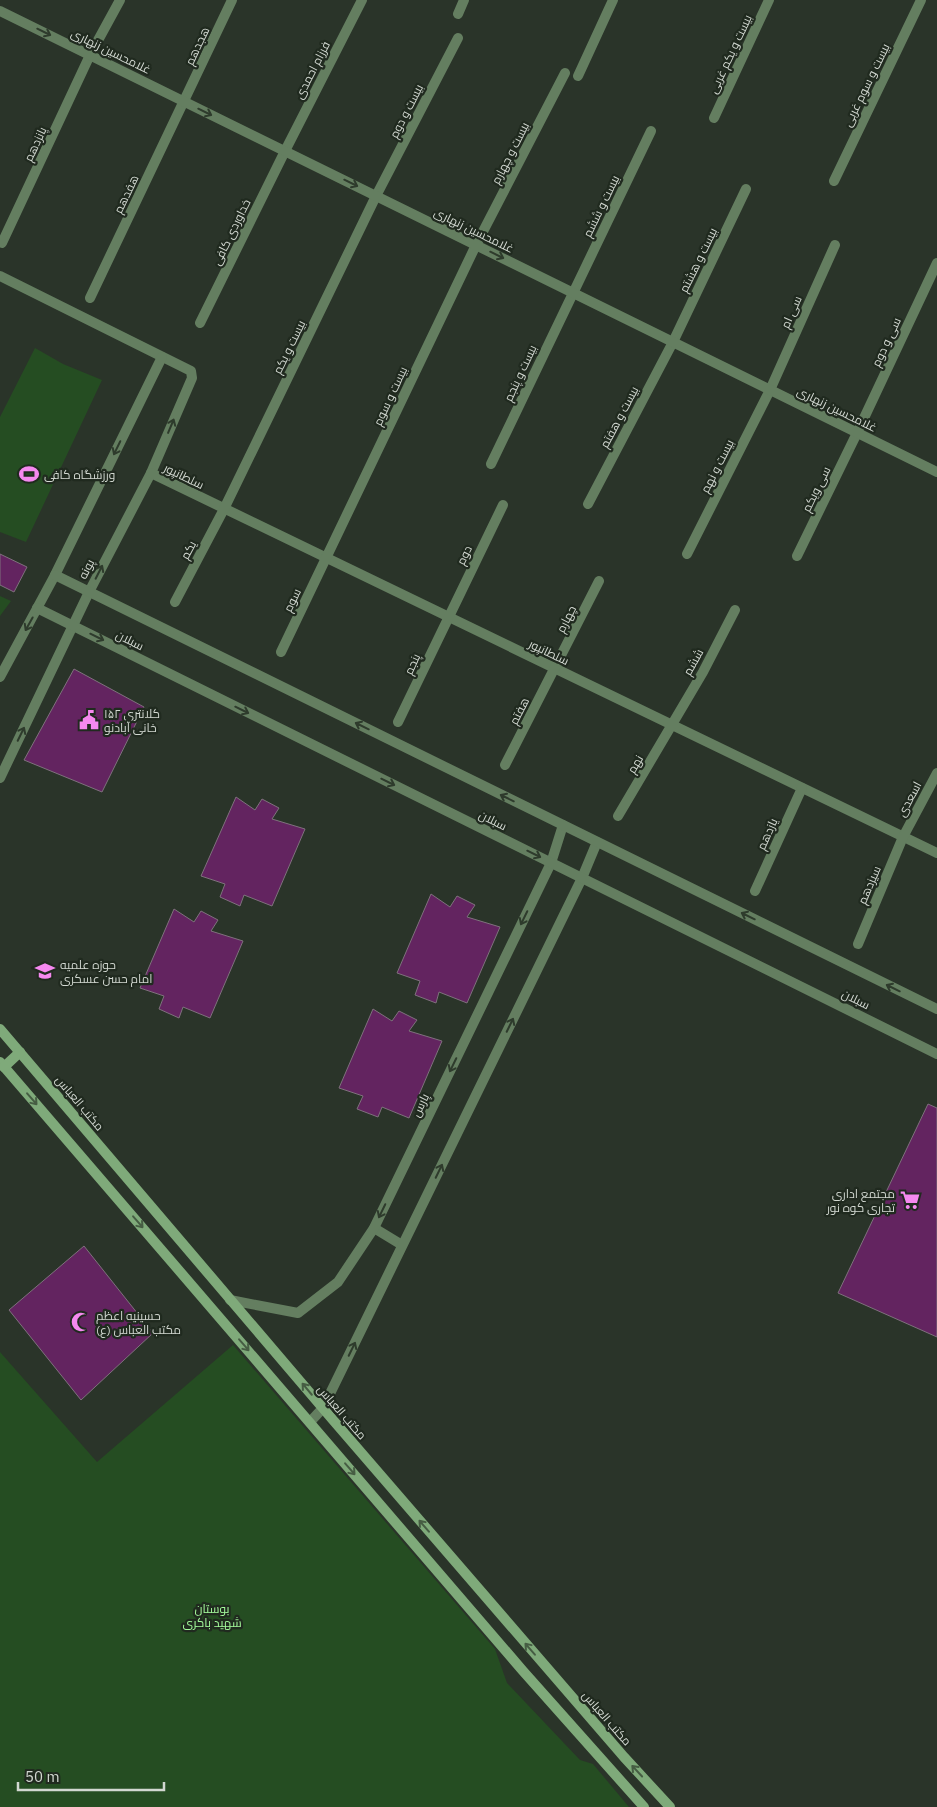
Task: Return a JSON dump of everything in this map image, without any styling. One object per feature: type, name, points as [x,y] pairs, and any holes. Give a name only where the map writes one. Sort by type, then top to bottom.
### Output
[{"type":"main road","name":"مکتب العباس","points":[[0,1029],[323,1408],[624,1757],[670,1807]]},
{"type":"main road","points":[[20,1052],[2,1064],[523,1671],[644,1807]]},
{"type":"street","name":"پانزدهم","points":[[2,243],[90,55],[120,0]]},
{"type":"street","name":"هجدهم","points":[[185,102],[232,0]]},
{"type":"street","name":"فرزام احمدی","points":[[285,151],[362,0]]},
{"type":"street","points":[[458,14],[464,0]]},
{"type":"street","points":[[578,76],[613,0]]},
{"type":"street","name":"بیست و یکم غربی","points":[[714,118],[769,0]]},
{"type":"street","name":"بیست و سوم غربی","points":[[834,181],[921,0]]},
{"type":"street","name":"غلامحسین زنهاری","points":[[0,11],[937,472]]},
{"type":"street","name":"بیست و دوم","points":[[376,196],[458,38]]},
{"type":"street","name":"بیست و چهارم","points":[[476,245],[566,73]]},
{"type":"street","name":"هفدهم","points":[[90,298],[185,102]]},
{"type":"street","name":"بیست و ششم","points":[[572,292],[651,131]]},
{"type":"street","name":"خداوردی کافی","points":[[200,323],[285,151]]},
{"type":"street","name":"بیست و هشتم","points":[[673,342],[746,189]]},
{"type":"street","name":"بیست و یکم","points":[[224,509],[376,196]]},
{"type":"street","name":"بیست و سوم","points":[[327,558],[476,245]]},
{"type":"street","name":"سی ام","points":[[770,390],[835,245]]},
{"type":"street","name":"سی و دوم","points":[[857,433],[937,263]]},
{"type":"street","points":[[0,276],[162,357]]},
{"type":"street","name":"بیست و پنجم","points":[[491,464],[572,292]]},
{"type":"street","name":"بیست و هفتم","points":[[588,504],[673,342]]},
{"type":"street","name":"پونه","points":[[0,677],[55,575],[162,357],[191,371],[192,378],[150,473],[89,592],[0,778]]},
{"type":"street","name":"بیست و نهم","points":[[688,554],[770,390]]},
{"type":"street","name":"سی ویکم","points":[[797,556],[857,433]]},
{"type":"street","name":"سلطانپور","points":[[150,473],[937,853]]},
{"type":"street","name":"دوم","points":[[448,617],[503,505]]},
{"type":"street","name":"یکم","points":[[175,602],[224,509]]},
{"type":"street","name":"سوم","points":[[280,652],[327,558]]},
{"type":"street","name":"سبلان","points":[[55,575],[937,1009]]},
{"type":"street","name":"چهارم","points":[[555,668],[599,581]]},
{"type":"street","name":"سبلان","points":[[38,608],[937,1054]]},
{"type":"street","name":"ششم","points":[[672,725],[735,610]]},
{"type":"street","name":"پنجم","points":[[398,722],[448,617]]},
{"type":"street","name":"هفتم","points":[[505,765],[555,668]]},
{"type":"street","name":"نهم","points":[[618,816],[672,725]]},
{"type":"street","name":"اسعدی","points":[[903,837],[937,773]]},
{"type":"street","name":"یازدهم","points":[[755,891],[802,788]]},
{"type":"street","name":"پارس","points":[[230,1300],[298,1313],[338,1282],[374,1228],[551,862],[563,825]]},
{"type":"street","name":"سیزدهم","points":[[858,944],[903,837]]},
{"type":"street","points":[[310,1422],[323,1408],[582,878],[597,842]]},
{"type":"street","points":[[374,1228],[402,1245]]},
{"type":"green space","name":"ورزشگاه کافی","points":[[35,348],[63,364],[102,380],[26,542],[0,532],[0,417]]},
{"type":"green space","points":[[0,596],[11,601],[0,616]]},
{"type":"green space","name":"بوستان شهید باکری","points":[[233,1345],[495,1649],[507,1683],[580,1760],[593,1764],[629,1807],[0,1807],[0,1352],[97,1462]]},
{"type":"building","points":[[0,554],[27,567],[14,592],[0,585]]},
{"type":"building","points":[[74,669],[144,707],[102,792],[24,760]]},
{"type":"building","points":[[236,797],[255,810],[262,799],[279,808],[272,819],[305,829],[272,906],[244,895],[240,906],[220,897],[225,884],[201,876]]},
{"type":"building","points":[[431,894],[450,907],[457,896],[475,905],[467,917],[500,927],[467,1003],[439,992],[436,1003],[415,995],[420,981],[397,973]]},
{"type":"building","points":[[174,909],[194,922],[201,911],[218,920],[211,931],[243,941],[210,1018],[183,1007],[179,1018],[159,1009],[164,996],[140,988]]},
{"type":"building","points":[[373,1009],[392,1021],[399,1011],[417,1020],[409,1031],[442,1041],[409,1118],[382,1107],[378,1117],[357,1109],[363,1096],[339,1088]]},
{"type":"building","name":"مجتمع اداری تجاری کوه نور","points":[[928,1104],[937,1108],[937,1337],[838,1293]]},
{"type":"building","name":"حسینیه اعظم مکتب العباس (ع)","points":[[84,1246],[153,1333],[81,1400],[9,1310]]},
{"type":"place","name":"ورزشگاه کافی","points":[[29,474]]},
{"type":"place","name":"کلانتری ۱۵۲ خانی آبادنو","points":[[89,720]]},
{"type":"place","name":"حوزه علمیه امام حسن عسکری","points":[[45,971]]},
{"type":"place","name":"مجتمع اداری تجاری کوه نور","points":[[910,1200]]},
{"type":"place","name":"حسینیه اعظم مکتب العباس (ع)","points":[[81,1322]]}]
